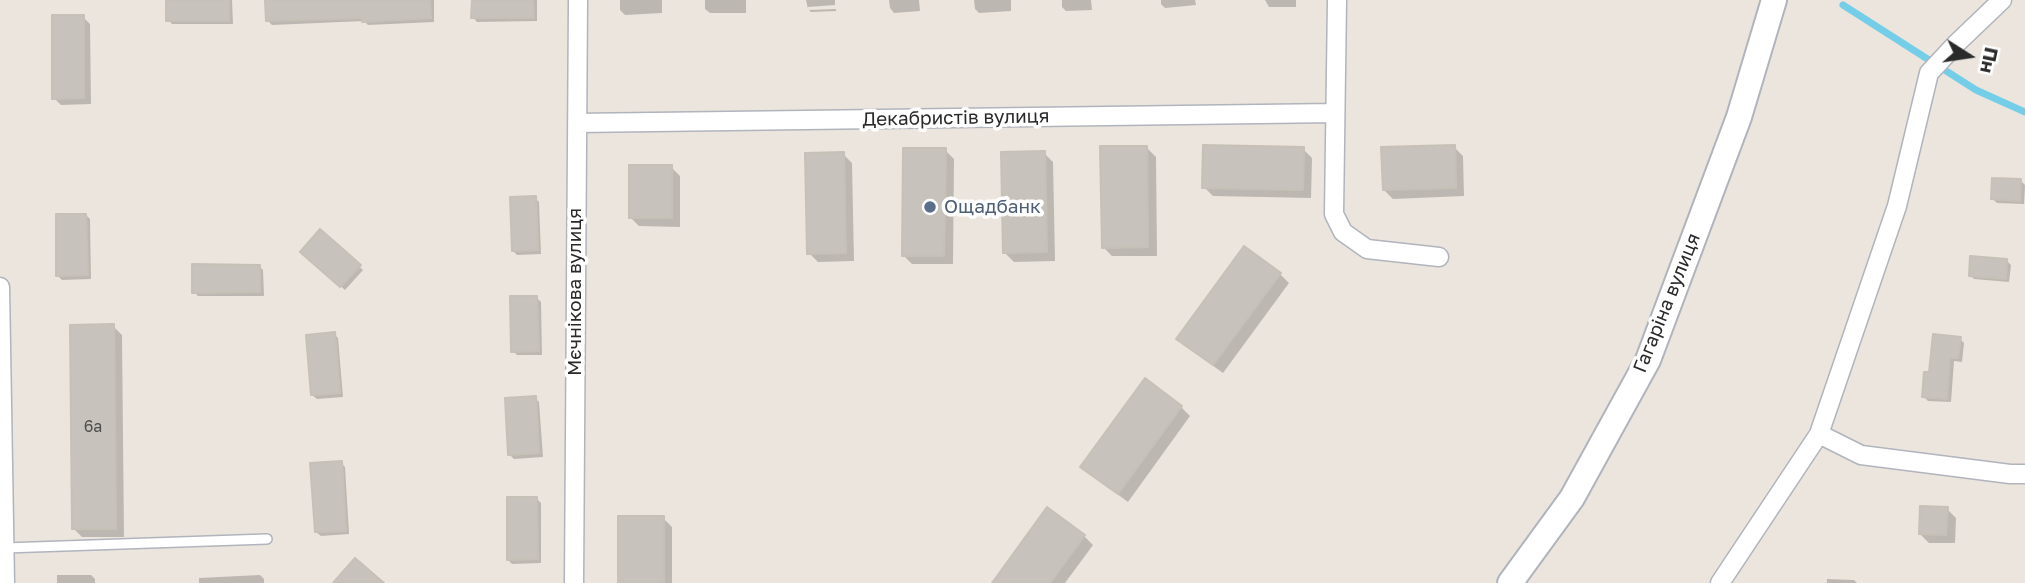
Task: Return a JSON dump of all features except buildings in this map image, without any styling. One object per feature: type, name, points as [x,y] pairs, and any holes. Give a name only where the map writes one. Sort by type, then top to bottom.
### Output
[{"type":"main road","name":"Гагаріна вулиця","points":[[1510,583],[1572,498],[1647,360],[1739,117],[1774,0]]},
{"type":"street","name":"Мєчнікова вулиця","points":[[574,583],[578,0]]},
{"type":"street","points":[[1337,0],[1334,214],[1343,232],[1367,249],[1439,257]]},
{"type":"street","points":[[1720,583],[1819,434],[1897,206],[1929,73],[2002,0]]},
{"type":"street","name":"Декабристів вулиця","points":[[577,123],[1335,113]]},
{"type":"street","points":[[0,287],[5,583]]},
{"type":"street","points":[[1819,434],[1861,455],[2025,474]]},
{"type":"lane","points":[[5,548],[267,539]]},
{"type":"waterway","points":[[1843,5],[1976,90],[2025,112]]},
{"type":"place","name":"Ощадбанк","points":[[930,207]]}]
